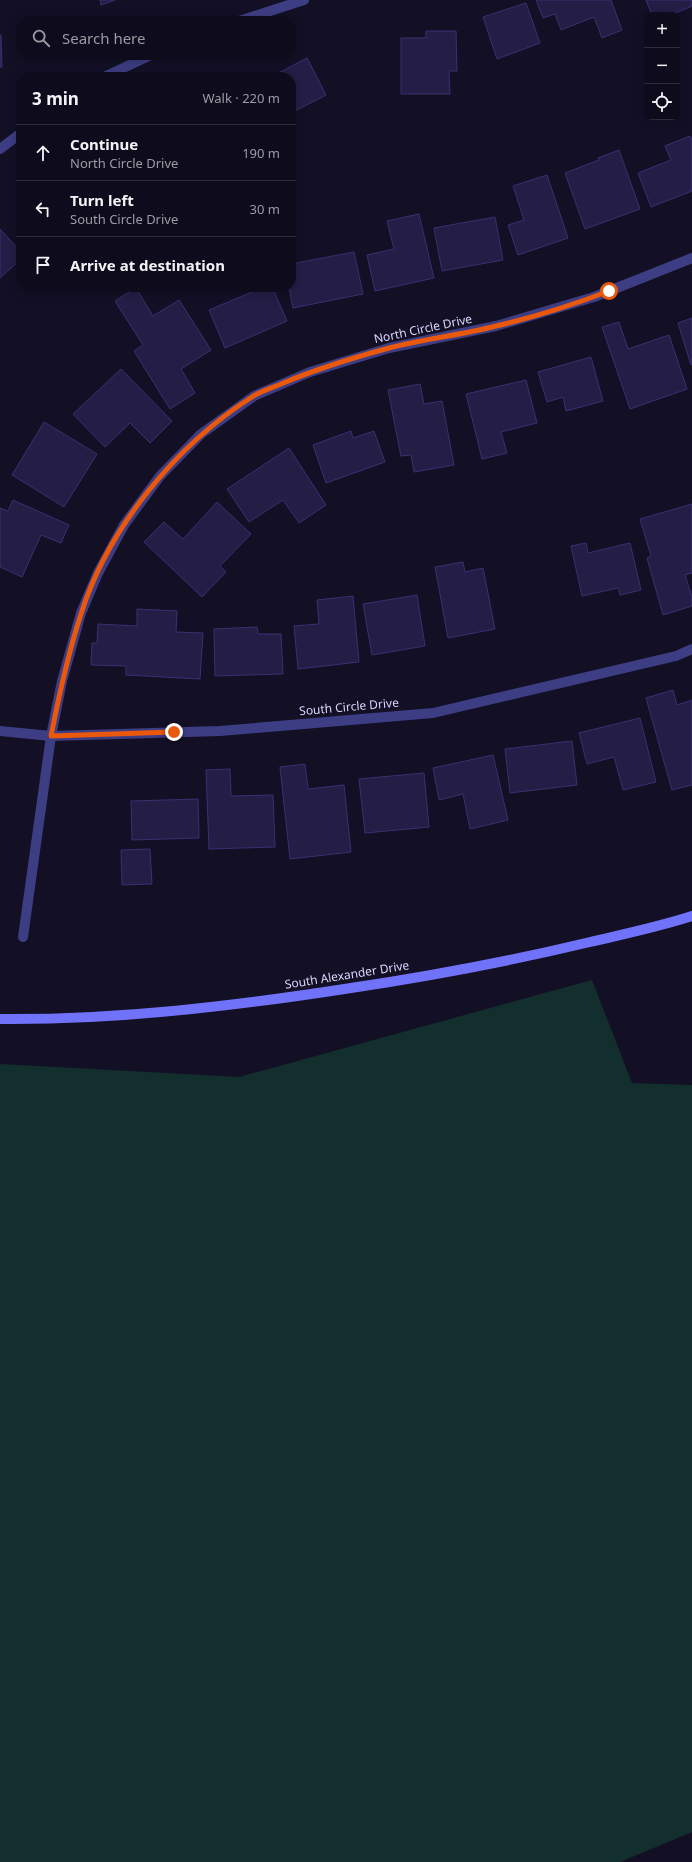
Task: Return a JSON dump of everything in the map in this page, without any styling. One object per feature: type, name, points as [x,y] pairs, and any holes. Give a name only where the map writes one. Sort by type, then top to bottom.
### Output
[{"type":"main road","name":"South Alexander Drive","points":[[0,1018],[135,1015],[262,1002],[406,980],[533,956],[665,925],[692,916]]},
{"type":"street","points":[[254,16],[304,0]]},
{"type":"street","points":[[115,72],[141,60]]},
{"type":"street","points":[[0,148],[16,137]]},
{"type":"street","name":"North Circle Drive","points":[[23,937],[51,736],[62,681],[79,620],[98,573],[124,525],[160,476],[201,434],[254,396],[310,372],[389,348],[511,322],[594,297],[692,258]]},
{"type":"street","name":"South Circle Drive","points":[[0,731],[51,736],[220,731],[433,713],[676,656],[692,650]]},
{"type":"green space","points":[[592,980],[632,1083],[692,1085],[692,1832],[620,1862],[0,1862],[0,1064],[239,1077]]},
{"type":"building","points":[[100,0],[115,0],[101,5]]},
{"type":"building","points":[[536,0],[611,0],[622,30],[602,38],[594,17],[561,30],[555,14],[543,18]]},
{"type":"building","points":[[646,0],[692,0],[692,6],[678,12],[651,12]]},
{"type":"building","points":[[526,3],[540,43],[497,59],[483,17]]},
{"type":"building","points":[[426,31],[456,31],[457,71],[449,71],[450,94],[401,94],[401,38],[426,38]]},
{"type":"building","points":[[1,35],[2,67],[0,67]]},
{"type":"building","points":[[307,58],[326,95],[296,110],[296,72],[280,72]]},
{"type":"building","points":[[690,136],[692,139],[692,191],[651,207],[638,173],[671,160],[665,146]]},
{"type":"building","points":[[619,150],[640,209],[585,229],[565,173],[599,160],[598,158]]},
{"type":"building","points":[[547,175],[568,238],[518,255],[508,225],[524,220],[513,186]]},
{"type":"building","points":[[419,214],[434,278],[375,291],[367,255],[394,249],[387,221]]},
{"type":"building","points":[[495,217],[503,260],[442,271],[434,228]]},
{"type":"building","points":[[0,229],[16,247],[16,264],[0,278]]},
{"type":"building","points":[[354,252],[363,294],[293,308],[290,292],[296,292],[296,263]]},
{"type":"building","points":[[130,292],[138,292],[153,316],[179,300],[211,350],[181,369],[195,393],[170,409],[134,351],[143,345],[115,301]]},
{"type":"building","points":[[252,292],[274,292],[287,321],[225,348],[209,310]]},
{"type":"building","points":[[692,318],[692,364],[691,365],[678,323]]},
{"type":"building","points":[[619,322],[628,349],[669,335],[687,389],[630,409],[602,327]]},
{"type":"building","points":[[591,357],[603,401],[566,411],[563,397],[547,402],[538,372]]},
{"type":"building","points":[[121,369],[172,421],[150,443],[130,423],[105,447],[73,414]]},
{"type":"building","points":[[526,380],[537,423],[501,432],[507,453],[482,459],[466,394]]},
{"type":"building","points":[[420,384],[424,404],[442,401],[454,465],[414,472],[411,455],[401,456],[388,390]]},
{"type":"building","points":[[44,422],[97,454],[64,507],[12,475]]},
{"type":"building","points":[[351,431],[353,438],[374,431],[385,462],[326,483],[313,445]]},
{"type":"building","points":[[289,448],[326,505],[299,523],[283,500],[249,522],[227,489]]},
{"type":"building","points":[[13,500],[69,525],[61,543],[41,535],[22,577],[0,567],[0,508],[8,511]]},
{"type":"building","points":[[217,502],[251,534],[220,566],[226,572],[202,597],[144,542],[164,522],[183,539]]},
{"type":"building","points":[[692,504],[692,573],[685,575],[692,597],[692,606],[663,615],[647,558],[651,556],[640,519]]},
{"type":"building","points":[[586,543],[588,553],[630,543],[641,590],[620,595],[618,588],[582,596],[571,546]]},
{"type":"building","points":[[463,562],[465,572],[483,568],[495,629],[448,638],[435,567]]},
{"type":"building","points":[[417,595],[425,646],[372,655],[363,604]]},
{"type":"building","points":[[353,596],[359,662],[298,669],[294,626],[319,624],[317,600]]},
{"type":"building","points":[[137,609],[177,611],[176,632],[203,633],[200,679],[126,675],[126,666],[91,665],[92,643],[97,643],[98,624],[137,626]]},
{"type":"building","points":[[257,627],[258,634],[281,634],[283,674],[215,676],[214,629]]},
{"type":"building","points":[[673,690],[677,705],[692,700],[692,785],[672,790],[646,698]]},
{"type":"building","points":[[640,718],[656,782],[623,790],[614,757],[587,764],[579,733]]},
{"type":"building","points":[[572,741],[577,785],[510,793],[505,749]]},
{"type":"building","points":[[493,755],[508,820],[470,829],[463,794],[439,800],[433,768]]},
{"type":"building","points":[[305,764],[308,789],[344,785],[351,852],[290,859],[280,767]]},
{"type":"building","points":[[230,769],[231,796],[273,795],[275,847],[209,849],[206,770]]},
{"type":"building","points":[[424,773],[429,827],[365,833],[359,779]]},
{"type":"building","points":[[198,799],[199,838],[132,840],[131,801]]},
{"type":"building","points":[[150,849],[152,884],[122,885],[121,850]]},
{"type":"route","points":[[174,732],[51,736],[62,681],[81,613],[98,573],[124,525],[133,512],[160,476],[201,434],[254,396],[310,372],[389,348],[496,326],[594,297],[609,291]]}]
